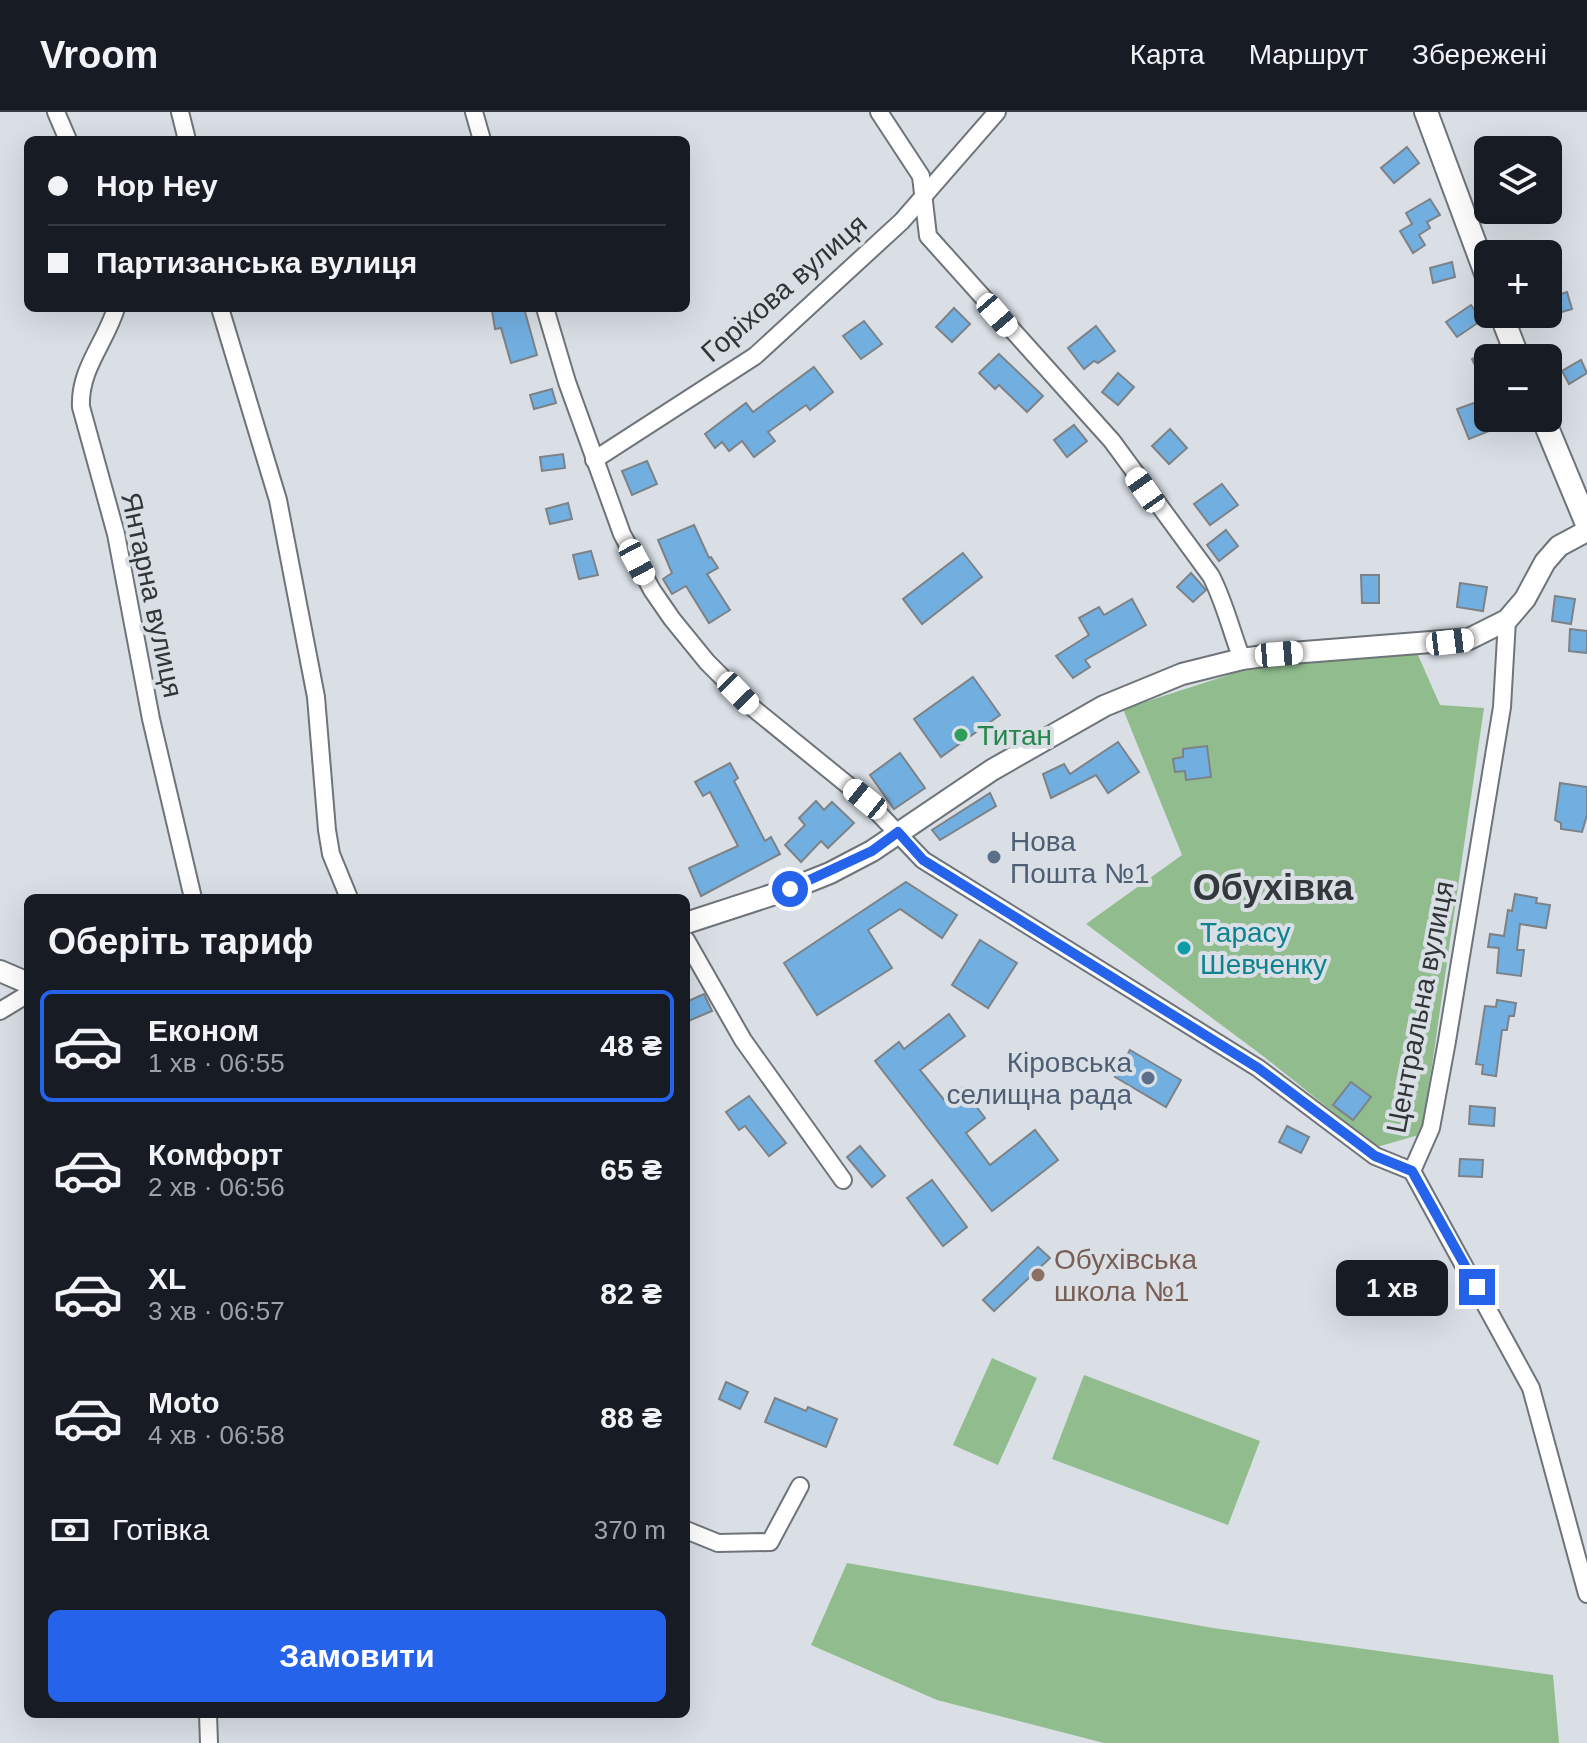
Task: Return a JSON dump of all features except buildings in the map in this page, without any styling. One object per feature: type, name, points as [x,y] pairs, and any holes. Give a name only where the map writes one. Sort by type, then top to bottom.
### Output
[{"type":"main road","points":[[1426,112],[1474,241]]},
{"type":"main road","points":[[1549,432],[1587,524]]},
{"type":"street","points":[[56,112],[66,136]]},
{"type":"street","points":[[180,112],[186,136]]},
{"type":"street","points":[[474,112],[481,136]]},
{"type":"street","points":[[879,112],[921,176],[928,236],[1112,441],[1211,576],[1222,598],[1227,623],[1242,659]]},
{"type":"street","name":"Горіхова вулиця","points":[[594,460],[755,356],[922,199],[997,112]]},
{"type":"street","name":"Янтарна вулиця","points":[[114,312],[85,374],[80,390],[81,407],[116,534],[151,719],[192,894]]},
{"type":"street","points":[[221,312],[278,500],[316,697],[331,854],[347,894]]},
{"type":"street","name":"Центральна вулиця","points":[[546,312],[594,460],[622,534],[652,590],[707,662],[753,708],[865,799],[923,860],[1258,1068],[1375,1156],[1412,1171],[1431,1128],[1447,1041],[1502,707],[1507,620]]},
{"type":"street","points":[[690,922],[830,873],[872,851],[992,770],[1104,706],[1182,674],[1242,659],[1469,639],[1507,620],[1525,599],[1545,562],[1559,546],[1587,531]]},
{"type":"street","points":[[690,947],[743,1040],[843,1180]]},
{"type":"street","points":[[0,971],[24,981]]},
{"type":"street","points":[[0,1011],[24,996]]},
{"type":"street","points":[[1412,1171],[1531,1388],[1581,1556],[1587,1594]]},
{"type":"street","points":[[690,1532],[718,1543],[770,1542],[800,1486]]},
{"type":"street","points":[[208,1718],[209,1743]]},
{"type":"green space","points":[[1353,655],[1418,655],[1440,705],[1484,708],[1422,1134],[1377,1147],[1263,1056],[1086,924],[1182,855],[1123,709],[1241,671]]},
{"type":"green space","points":[[992,1358],[1037,1378],[998,1465],[953,1445]]},
{"type":"green space","points":[[1084,1375],[1260,1441],[1228,1525],[1052,1459]]},
{"type":"green space","points":[[847,1563],[1213,1628],[1553,1675],[1559,1743],[1104,1743],[937,1700],[811,1645]]},
{"type":"place","name":"Титан","points":[[961,735]]},
{"type":"place","name":"Нова Пошта №1","points":[[994,857]]},
{"type":"place","name":"Тарасу Шевченку","points":[[1184,948]]},
{"type":"place","name":"Кіровська селищна рада","points":[[1148,1078]]},
{"type":"place","name":"Обухівська школа №1","points":[[1038,1275]]},
{"type":"district","name":"Обухівка","points":[[1273,887]]},
{"type":"route","points":[[790,889],[872,851],[898,832],[923,860],[1258,1068],[1375,1156],[1412,1171],[1477,1287]]}]
